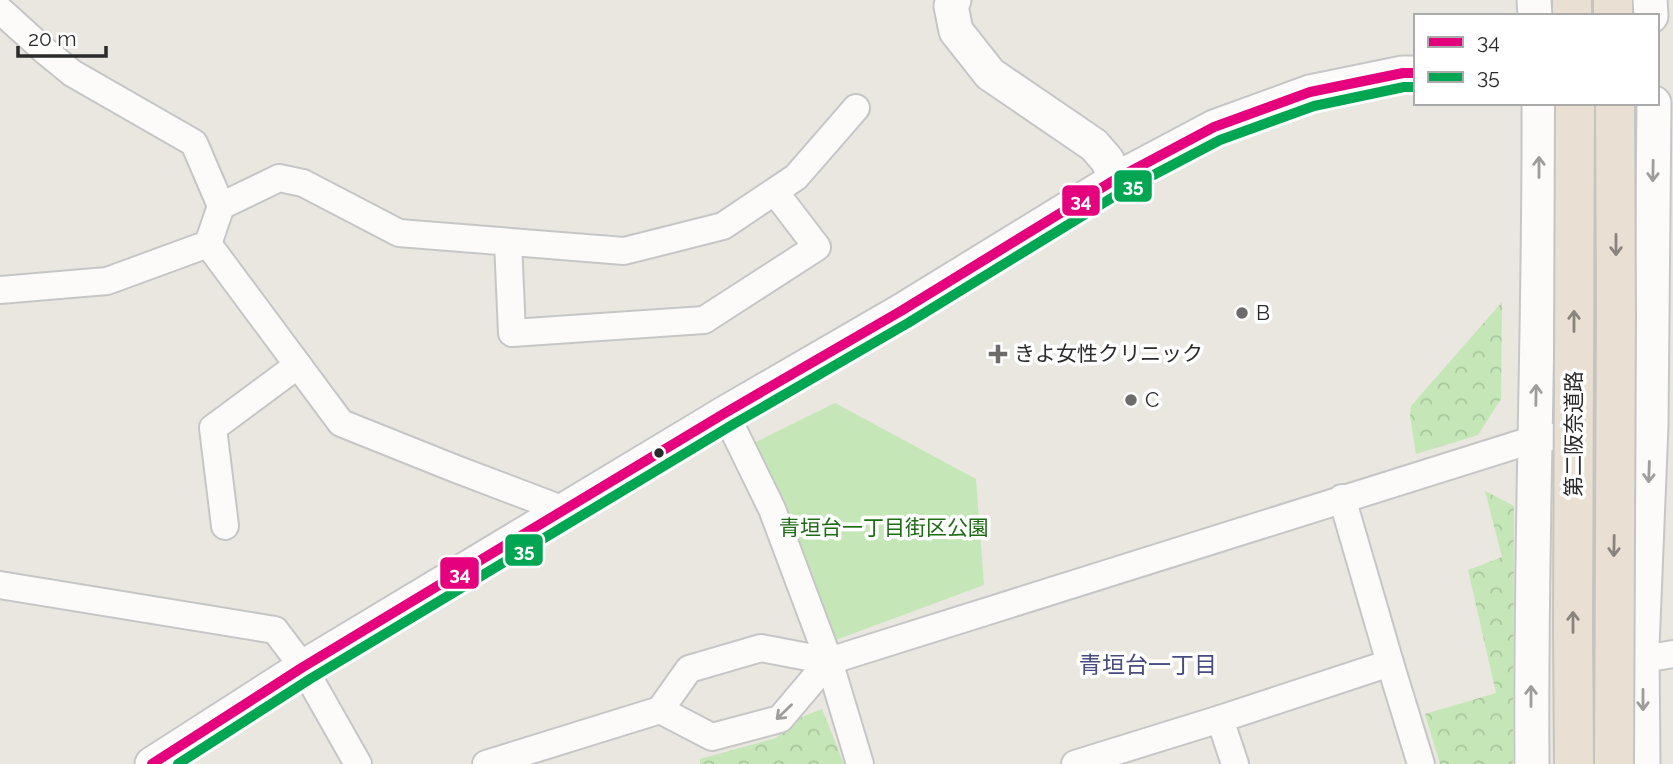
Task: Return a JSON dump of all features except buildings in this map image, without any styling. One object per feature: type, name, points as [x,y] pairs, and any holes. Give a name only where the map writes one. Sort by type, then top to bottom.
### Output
[{"type":"highway","name":"第二阪奈道路","points":[[1574,764],[1576,105]]},
{"type":"highway","name":"第二阪奈道路","points":[[1614,764],[1615,105]]},
{"type":"street","points":[[0,10],[72,73],[194,143],[221,206],[208,244]]},
{"type":"street","points":[[961,29],[990,74],[1094,145],[1107,160],[1116,179]]},
{"type":"street","points":[[152,764],[303,667],[725,413],[901,311],[1116,179],[1214,127],[1310,92],[1414,73]]},
{"type":"street","points":[[1532,764],[1539,105]]},
{"type":"street","points":[[1643,764],[1658,657],[1662,426],[1654,105]]},
{"type":"street","points":[[221,206],[279,178],[303,183],[400,233],[624,251],[723,226],[796,177],[856,108]]},
{"type":"street","points":[[508,242],[512,333],[704,320],[817,247],[775,192]]},
{"type":"street","points":[[0,290],[107,281],[208,244]]},
{"type":"street","points":[[208,244],[341,423],[564,510]]},
{"type":"street","points":[[225,526],[214,428],[298,365]]},
{"type":"street","points":[[725,413],[772,509],[829,661],[860,764]]},
{"type":"street","points":[[486,764],[660,710],[690,669],[701,665],[761,648],[829,661],[1535,439],[1662,426]]},
{"type":"street","points":[[1342,498],[1421,764]]},
{"type":"street","points":[[0,586],[275,630],[303,667],[358,764]]},
{"type":"street","points":[[660,710],[712,737],[780,719],[829,661]]},
{"type":"street","points":[[1075,764],[1390,663]]},
{"type":"street","points":[[1220,719],[1235,764]]},
{"type":"green space","points":[[1502,302],[1501,399],[1478,435],[1416,454],[1411,406]]},
{"type":"green space","name":"青垣台一丁目街区公園","points":[[835,403],[976,479],[984,585],[833,641],[756,442]]},
{"type":"green space","points":[[1485,491],[1514,506],[1513,764],[1440,764],[1425,714],[1496,693],[1468,570],[1502,557]]},
{"type":"green space","points":[[822,709],[844,764],[700,764],[700,759],[776,738],[802,717]]},
{"type":"transit line","name":"34","points":[[152,764],[303,667],[725,413],[901,311],[1116,179],[1214,127],[1310,92],[1414,73]]},
{"type":"transit line","name":"35","points":[[178,764],[310,679],[732,425],[908,323],[1123,191],[1220,140],[1314,106],[1414,87]]},
{"type":"place","name":"B","points":[[1242,313]]},
{"type":"place","name":"きよ女性クリニック","points":[[998,354]]},
{"type":"place","name":"C","points":[[1131,400]]},
{"type":"district","name":"青垣台一丁目","points":[[1148,665]]}]
